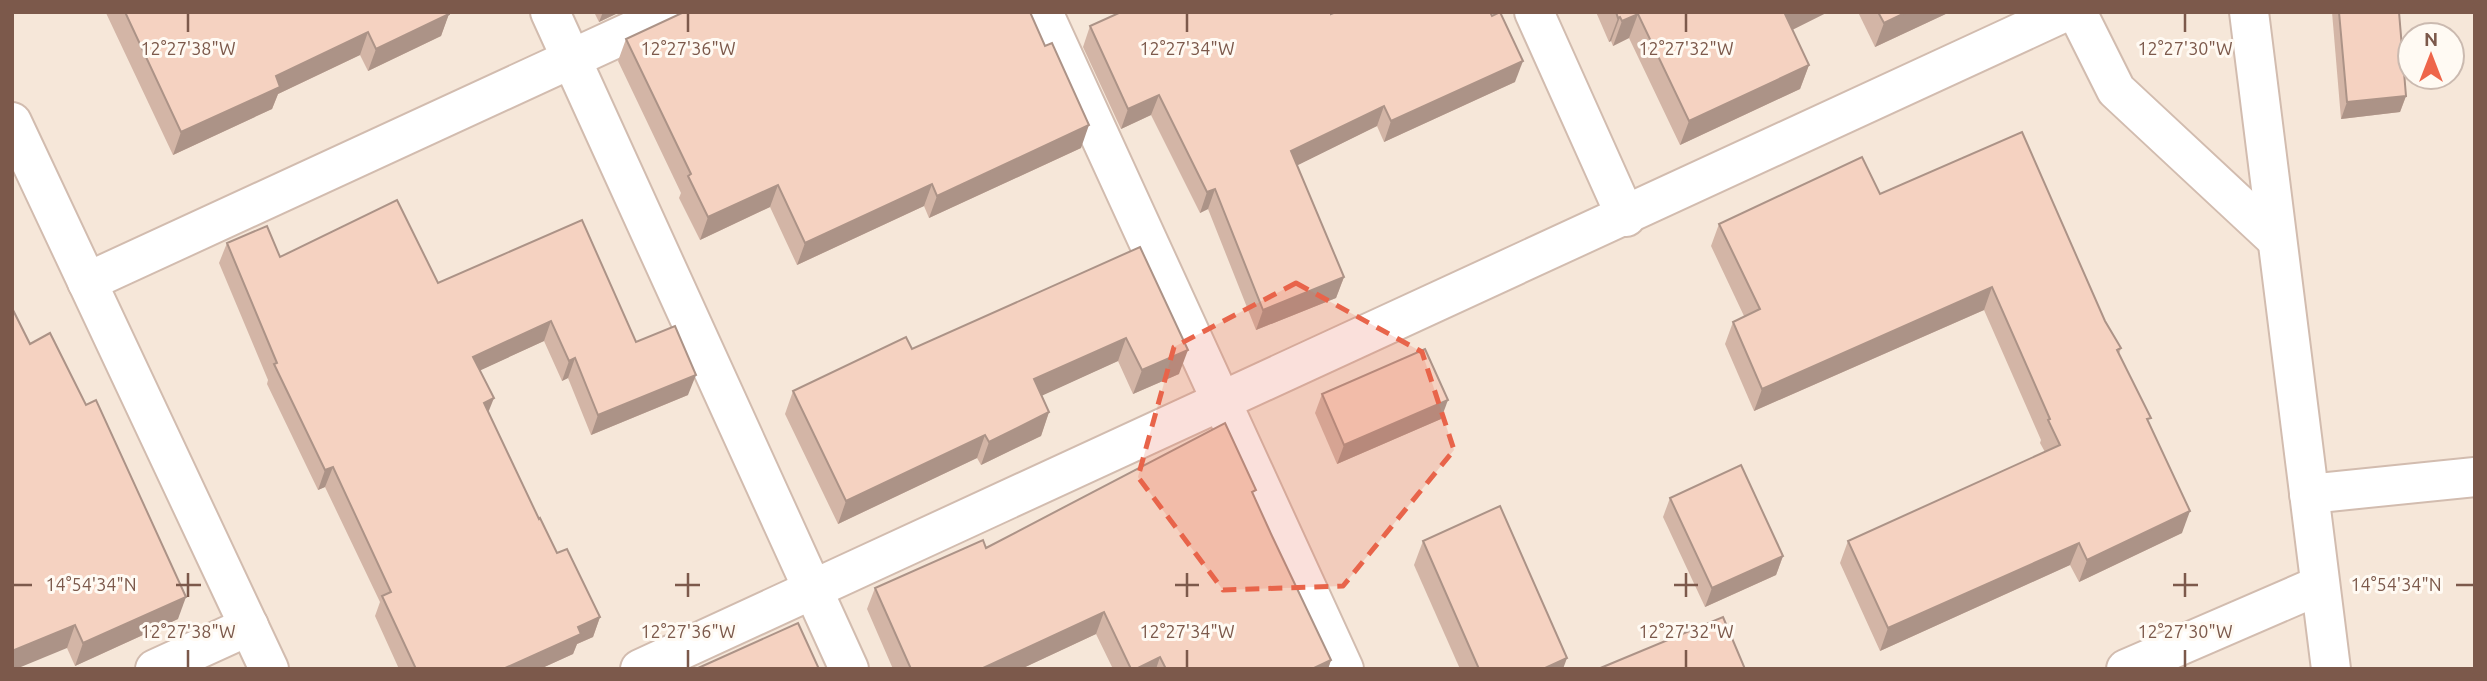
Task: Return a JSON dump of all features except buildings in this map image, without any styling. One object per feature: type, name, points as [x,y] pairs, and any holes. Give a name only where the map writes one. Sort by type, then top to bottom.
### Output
[{"type":"street","points":[[550,12],[849,669]]},
{"type":"street","points":[[87,282],[673,12]]},
{"type":"street","points":[[1043,12],[1343,669]]},
{"type":"street","points":[[1534,12],[1626,216]]},
{"type":"street","points":[[640,669],[2065,12]]},
{"type":"street","points":[[2077,12],[2116,90],[2277,240]]},
{"type":"street","points":[[2249,12],[2331,669]]},
{"type":"street","points":[[12,122],[25,187],[87,282],[269,669]]},
{"type":"street","points":[[2309,494],[2475,477]]},
{"type":"street","points":[[2126,669],[2320,585]]},
{"type":"street","points":[[155,669],[249,626]]},
{"type":"highlighted area","points":[[1296,283],[1422,352],[1454,450],[1343,586],[1223,590],[1138,477],[1174,347]]},
{"type":"shaded area","points":[[12,12],[2475,12],[2475,669],[12,669]]}]
